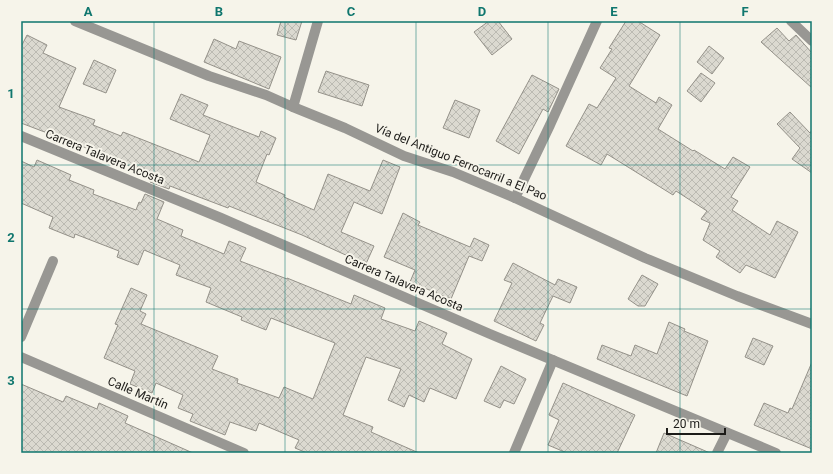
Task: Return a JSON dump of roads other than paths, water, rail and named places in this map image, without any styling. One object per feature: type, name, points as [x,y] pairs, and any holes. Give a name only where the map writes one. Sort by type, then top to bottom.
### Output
[{"type":"street","name":"Vía del Antiguo Ferrocarril a El Pao","points":[[75,21],[209,76],[266,95],[345,128],[404,156],[453,172],[515,198],[644,258],[737,296],[812,324]]},
{"type":"street","points":[[293,107],[318,21]]},
{"type":"street","points":[[515,198],[597,21]]},
{"type":"street","points":[[791,21],[812,41]]},
{"type":"street","name":"Carrera Talavera Acosta","points":[[21,136],[776,453]]},
{"type":"street","points":[[21,337],[53,261]]},
{"type":"street","name":"Calle Martín","points":[[21,357],[244,453]]},
{"type":"street","points":[[514,453],[554,360]]},
{"type":"street","points":[[717,453],[727,433]]}]
